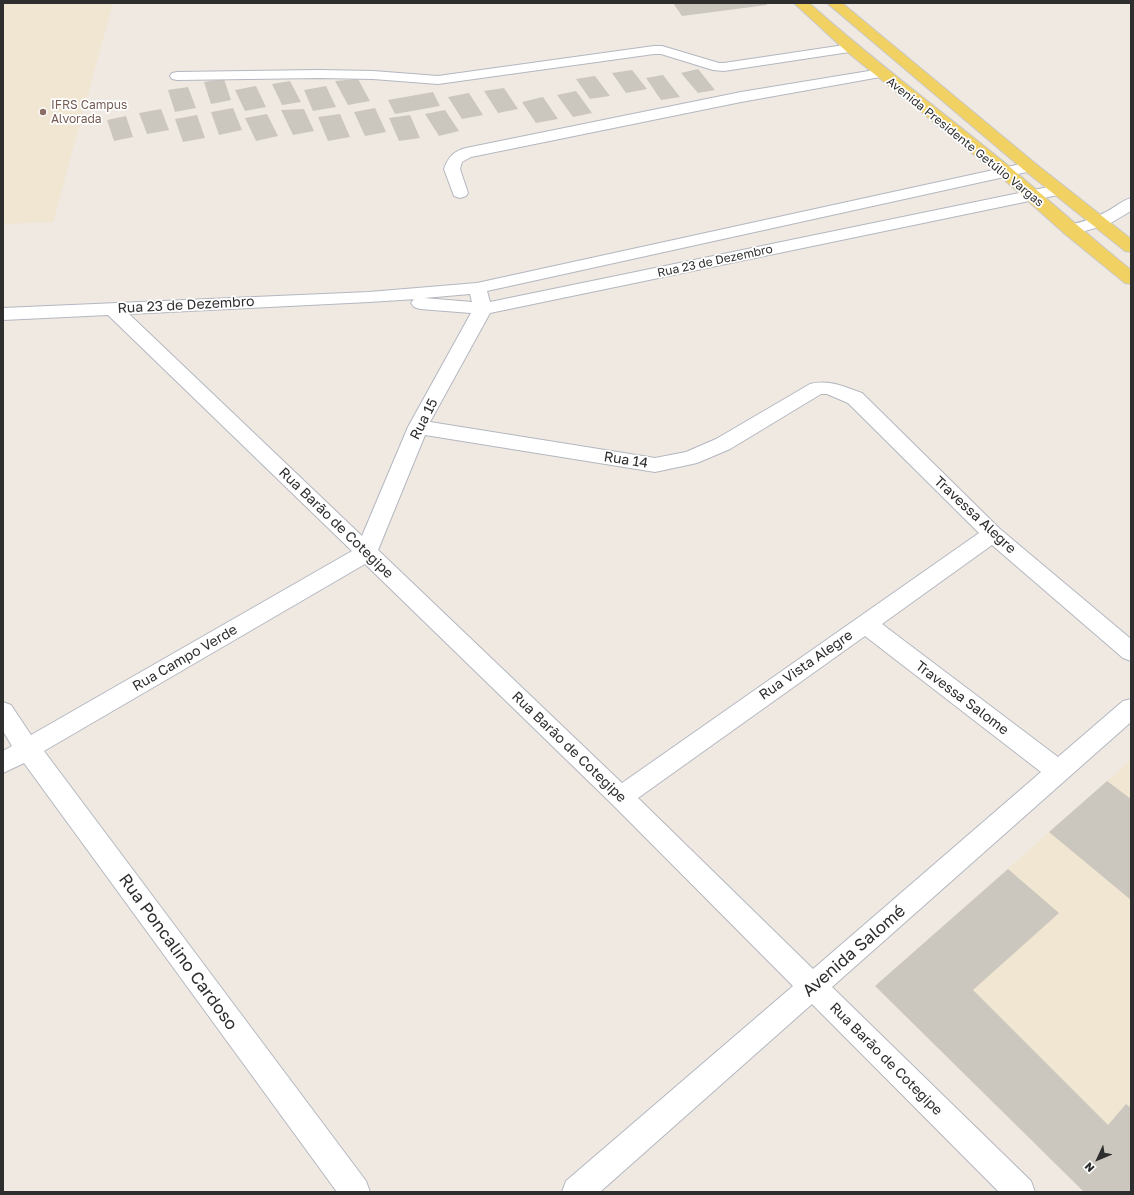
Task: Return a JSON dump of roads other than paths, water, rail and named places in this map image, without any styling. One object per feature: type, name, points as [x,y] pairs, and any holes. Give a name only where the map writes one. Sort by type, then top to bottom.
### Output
[{"type":"main road","name":"Avenida Presidente Getúlio Vargas","points":[[801,3],[851,48],[1005,172],[1071,230],[1131,279]]},
{"type":"main road","name":"Avenida Presidente Getúlio Vargas","points":[[834,3],[1030,167],[1131,247]]},
{"type":"street","points":[[178,76],[327,74],[373,75],[438,80],[654,50],[662,50],[718,67],[724,67],[851,48]]},
{"type":"street","points":[[460,193],[452,169],[455,160],[466,153],[740,97],[881,73]]},
{"type":"street","name":"Rua 23 de Dezembro","points":[[3,314],[369,297],[477,288],[1030,167]]},
{"type":"street","name":"Rua 23 de Dezembro","points":[[369,297],[483,309],[1058,190]]},
{"type":"street","points":[[1071,230],[1100,222],[1119,212],[1131,203]]},
{"type":"street","points":[[477,288],[483,309]]},
{"type":"street","name":"Rua Barão de Cotegipe","points":[[113,309],[621,797],[1020,1192]]},
{"type":"street","name":"Rua 15","points":[[366,553],[418,427],[483,309]]},
{"type":"street","name":"Rua 14","points":[[418,427],[655,465],[690,458],[723,444],[817,388]]},
{"type":"street","name":"Travessa Alegre","points":[[817,388],[828,388],[855,398],[992,534],[1131,652]]},
{"type":"street","name":"Rua Vista Alegre","points":[[621,797],[992,534]]},
{"type":"street","name":"Rua Campo Verde","points":[[3,763],[366,553]]},
{"type":"street","name":"Travessa Salome","points":[[864,624],[1059,772]]},
{"type":"street","name":"Avenida Salomé","points":[[577,1192],[1131,708]]},
{"type":"street","name":"Rua Poncalino Cardoso","points":[[3,712],[28,749],[355,1192]]},
{"type":"place","name":"IFRS Campus Alvorada","points":[[43,112]]}]
